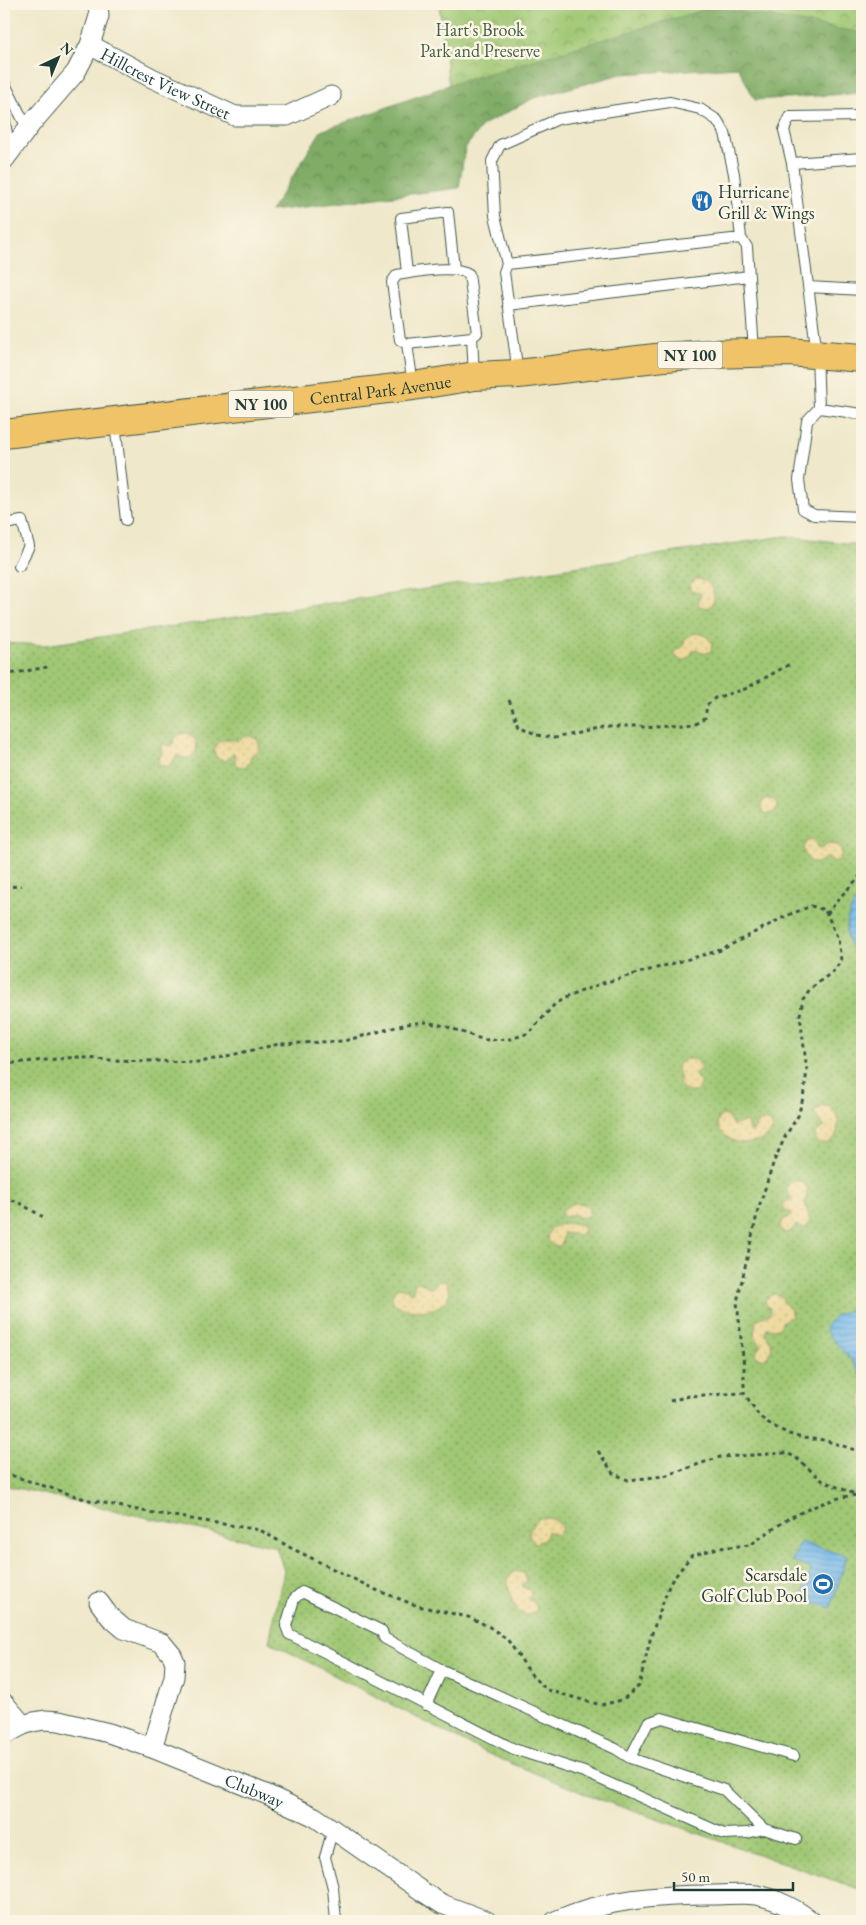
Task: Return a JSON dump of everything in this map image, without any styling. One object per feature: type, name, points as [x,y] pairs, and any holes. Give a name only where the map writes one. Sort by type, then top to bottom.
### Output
[{"type":"main road","name":"NY 100","points":[[518,374],[664,356],[754,352],[862,358]]},
{"type":"main road","name":"Central Park Avenue","points":[[4,434],[413,386],[474,376],[518,374]]},
{"type":"street","points":[[6,157],[27,128],[76,72],[90,45],[99,16],[98,4]]},
{"type":"street","name":"Hillcrest View Street","points":[[90,45],[152,78],[235,116],[286,116],[330,96]]},
{"type":"street","points":[[99,1602],[110,1617],[124,1629],[162,1643],[175,1662],[174,1677],[152,1748]]},
{"type":"street","points":[[4,1703],[23,1724]]},
{"type":"street","name":"Clubway","points":[[4,1735],[23,1724],[45,1720],[59,1721],[152,1748],[316,1816],[422,1892],[442,1904],[487,1921]]},
{"type":"street","points":[[555,1921],[601,1906],[647,1897],[668,1895],[755,1895],[783,1905],[811,1921]]},
{"type":"lane","points":[[4,82],[27,128]]},
{"type":"lane","points":[[518,374],[504,272],[507,264],[495,216],[492,161],[500,145],[558,119],[670,102],[700,109],[717,120],[725,133],[734,174],[741,238],[746,247],[754,352]]},
{"type":"lane","points":[[4,116],[6,157]]},
{"type":"lane","points":[[862,116],[790,117],[784,130],[792,163],[817,354],[819,408],[807,421],[799,480],[803,509],[814,515],[862,517]]},
{"type":"lane","points":[[792,163],[862,158]]},
{"type":"lane","points":[[407,273],[402,218],[448,212],[454,269]]},
{"type":"lane","points":[[507,264],[741,238]]},
{"type":"lane","points":[[454,269],[463,270],[469,274],[477,332],[472,337],[407,344],[400,340],[392,282],[397,275],[454,269]]},
{"type":"lane","points":[[508,305],[749,276]]},
{"type":"lane","points":[[808,288],[862,290]]},
{"type":"lane","points":[[472,337],[474,376]]},
{"type":"lane","points":[[407,344],[413,386]]},
{"type":"lane","points":[[819,408],[862,414]]},
{"type":"lane","points":[[115,422],[126,520]]},
{"type":"lane","points":[[4,524],[22,521],[29,546],[19,566]]},
{"type":"lane","points":[[764,1828],[747,1833],[724,1834],[584,1772],[514,1749],[289,1634],[286,1626],[294,1599],[302,1592],[382,1631],[384,1638],[442,1670],[616,1749],[630,1758],[724,1790],[764,1828],[796,1839]]},
{"type":"lane","points":[[426,1704],[442,1670]]},
{"type":"lane","points":[[630,1758],[648,1723],[662,1718],[794,1756]]},
{"type":"lane","points":[[333,1829],[325,1858],[333,1888],[336,1921]]},
{"type":"path","points":[[510,700],[519,726],[537,735],[554,738],[608,727],[642,727],[696,723],[705,718],[707,705],[715,698],[745,689],[790,664]]},
{"type":"path","points":[[4,675],[48,667]]},
{"type":"path","points":[[827,914],[862,874]]},
{"type":"path","points":[[4,887],[21,886]]},
{"type":"path","points":[[4,1064],[78,1057],[201,1062],[279,1044],[344,1041],[407,1024],[425,1022],[444,1026],[484,1040],[511,1039],[529,1033],[555,1004],[564,998],[603,983],[721,950],[786,916],[811,906],[825,910],[838,939],[841,960],[835,970],[810,989],[803,999],[800,1016],[807,1071],[803,1098],[798,1116],[774,1160],[758,1210],[737,1302],[744,1366],[744,1393],[760,1417],[773,1426],[802,1438],[824,1440],[862,1452]]},
{"type":"path","points":[[4,1198],[18,1202],[43,1217]]},
{"type":"path","points":[[670,1401],[690,1396],[744,1393]]},
{"type":"path","points":[[598,1451],[614,1473],[628,1480],[664,1476],[720,1457],[786,1453],[795,1457],[823,1482],[862,1497]]},
{"type":"path","points":[[4,1474],[86,1499],[142,1511],[260,1530],[291,1548],[376,1590],[418,1606],[468,1617],[488,1626],[507,1639],[534,1677],[547,1690],[602,1705],[622,1700],[639,1686],[651,1636],[670,1583],[691,1556],[718,1548],[750,1545],[789,1518],[820,1504],[857,1494]]},
{"type":"green space","points":[[439,4],[862,4],[862,93],[755,100],[738,67],[621,74],[534,98],[483,125],[465,148],[459,188],[271,211],[321,131],[449,85]]},
{"type":"green space","name":"Hart's Brook Park and Preserve","points":[[439,4],[862,4],[862,33],[713,7],[449,85]]},
{"type":"green space","points":[[785,536],[862,545],[862,1890],[590,1796],[484,1752],[269,1642],[284,1571],[276,1547],[4,1485],[4,643],[46,645]]},
{"type":"sand","points":[[696,579],[701,579],[708,583],[712,589],[714,601],[708,608],[699,606],[700,593],[690,590],[690,584]]},
{"type":"sand","points":[[695,633],[709,639],[712,644],[711,651],[704,654],[694,649],[687,659],[679,660],[674,654],[675,651],[684,646],[685,638]]},
{"type":"sand","points":[[185,733],[192,736],[196,741],[195,754],[187,759],[177,755],[168,767],[159,765],[158,759],[162,754],[161,746],[163,744],[172,746],[176,735]]},
{"type":"sand","points":[[247,735],[257,739],[260,747],[251,756],[250,761],[245,767],[237,766],[235,754],[226,761],[216,757],[215,746],[220,741],[230,739],[238,741]]},
{"type":"sand","points":[[766,798],[772,798],[777,803],[775,812],[766,814],[761,809],[761,803]]},
{"type":"sand","points":[[812,839],[819,850],[828,844],[838,845],[842,853],[839,860],[833,862],[827,857],[814,863],[810,860],[803,848],[806,842]]},
{"type":"sand","points":[[685,1059],[698,1061],[701,1069],[694,1074],[700,1082],[700,1089],[694,1092],[685,1090],[679,1083],[681,1079],[677,1065]]},
{"type":"sand","points":[[829,1106],[837,1115],[838,1126],[836,1135],[830,1142],[819,1144],[816,1141],[815,1133],[824,1127],[814,1114],[816,1110]]},
{"type":"sand","points":[[721,1115],[728,1116],[733,1126],[745,1121],[748,1124],[749,1131],[753,1131],[758,1123],[764,1120],[770,1122],[773,1129],[768,1136],[760,1141],[743,1143],[734,1141],[720,1131],[717,1123]]},
{"type":"sand","points":[[792,1181],[801,1181],[808,1188],[805,1203],[810,1220],[807,1227],[802,1228],[796,1225],[790,1232],[785,1233],[781,1230],[780,1226],[783,1220],[791,1216],[790,1212],[785,1211],[783,1206],[785,1202],[793,1199],[786,1190]]},
{"type":"sand","points":[[576,1203],[584,1204],[589,1208],[588,1216],[581,1218],[574,1214],[566,1217],[561,1215],[561,1211],[569,1205]]},
{"type":"sand","points":[[572,1223],[583,1226],[583,1232],[578,1235],[564,1233],[561,1246],[550,1243],[547,1237],[553,1227]]},
{"type":"sand","points":[[439,1281],[445,1281],[450,1291],[445,1301],[436,1308],[424,1311],[412,1310],[401,1308],[394,1302],[392,1295],[398,1287],[406,1289],[410,1293],[417,1282],[431,1289]]},
{"type":"sand","points":[[775,1294],[782,1297],[784,1303],[790,1309],[792,1317],[783,1321],[779,1329],[767,1328],[765,1333],[771,1343],[771,1351],[766,1358],[760,1359],[755,1354],[761,1345],[754,1336],[756,1320],[770,1314],[770,1308],[765,1300]]},
{"type":"sand","points":[[540,1518],[553,1519],[562,1529],[556,1535],[547,1531],[544,1540],[535,1543],[529,1536],[529,1533],[532,1525]]},
{"type":"sand","points":[[514,1571],[524,1573],[527,1581],[522,1585],[530,1590],[531,1595],[528,1600],[534,1601],[537,1609],[531,1614],[525,1615],[515,1607],[508,1584],[508,1578]]},
{"type":"water","points":[[862,892],[862,963],[850,945],[847,928],[851,910]]},
{"type":"water","points":[[862,1305],[862,1378],[853,1362],[826,1332],[826,1326],[836,1315]]},
{"type":"water","name":"Scarsdale Golf Club Pool","points":[[800,1542],[847,1556],[831,1608],[802,1598],[811,1569],[792,1562]]},
{"type":"place","name":"Hurricane Grill & Wings","points":[[702,201]]},
{"type":"place","name":"Scarsdale Golf Club Pool","points":[[823,1584]]}]
